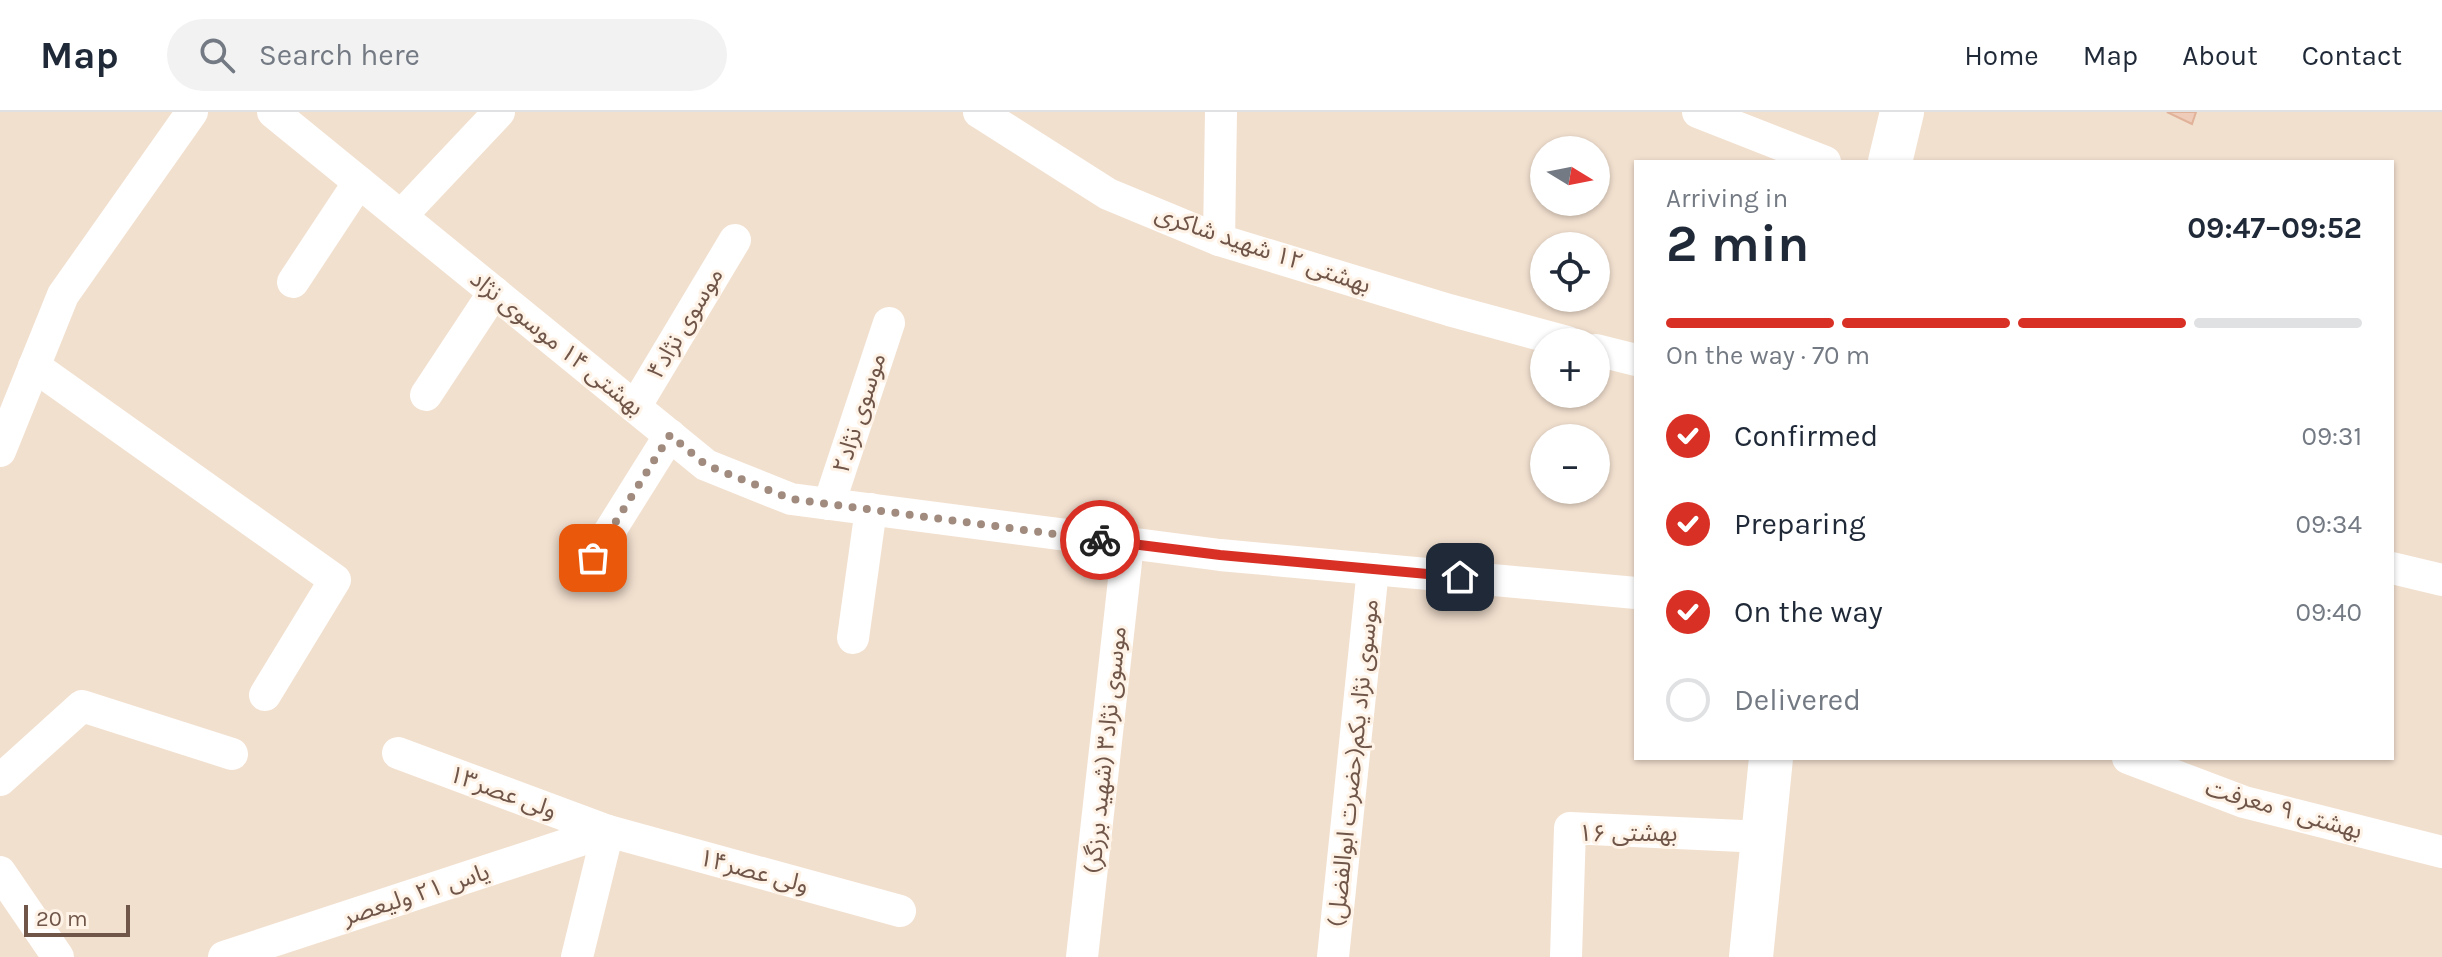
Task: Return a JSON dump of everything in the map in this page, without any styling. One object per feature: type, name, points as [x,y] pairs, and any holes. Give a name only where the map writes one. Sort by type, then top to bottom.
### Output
[{"type":"street","points":[[0,451],[63,295],[192,112]]},
{"type":"street","name":"بهشتی ۱۴ موسوی نژاد","points":[[273,112],[706,465],[791,499],[1220,555],[1634,593]]},
{"type":"street","points":[[401,216],[499,112]]},
{"type":"street","name":"بهشتی ۱۲ شهید شاکری","points":[[979,112],[1108,194],[1219,240],[1530,332]]},
{"type":"street","points":[[1219,240],[1221,112]]},
{"type":"street","points":[[1698,112],[1820,160]]},
{"type":"street","points":[[1890,160],[1902,112]]},
{"type":"street","points":[[293,282],[359,182]]},
{"type":"street","name":"موسوی نژاد۴","points":[[635,407],[735,240]]},
{"type":"street","points":[[426,395],[494,292]]},
{"type":"street","name":"موسوی نژاد۲","points":[[829,504],[889,323]]},
{"type":"street","points":[[1610,354],[1634,360]]},
{"type":"street","points":[[34,366],[335,580],[265,695]]},
{"type":"street","points":[[593,558],[670,435]]},
{"type":"street","points":[[853,638],[871,509]]},
{"type":"street","name":"موسوی نژاد۳ (شهید برزگر)","points":[[1082,957],[1128,544]]},
{"type":"street","points":[[2394,568],[2442,580]]},
{"type":"street","name":"موسوی نژاد یکم(حضرت ابوالفضل)","points":[[1333,957],[1373,569]]},
{"type":"street","points":[[0,780],[82,706],[232,754]]},
{"type":"street","name":"ولی عصر۱۳","points":[[398,753],[608,831]]},
{"type":"street","points":[[1751,957],[1771,760]]},
{"type":"street","name":"بهشتی ۹ معرفت","points":[[2133,760],[2244,802],[2442,852]]},
{"type":"street","name":"بهشتی ۱۶","points":[[1566,957],[1570,828],[1763,837]]},
{"type":"street","points":[[577,957],[608,831]]},
{"type":"street","name":"ولی عصر۱۴","points":[[608,831],[900,911]]},
{"type":"street","name":"یاس ۲۱ ولیعصر","points":[[224,957],[608,831]]},
{"type":"street","points":[[0,872],[58,957]]},
{"type":"shaded area","points":[[0,112],[2442,112],[2442,957],[0,957]]},
{"type":"building","points":[[2167,112],[2196,112],[2192,124]]},
{"type":"way so far","points":[[593,558],[670,435],[706,465],[791,499],[1100,540]]},
{"type":"route","points":[[1100,540],[1220,555],[1460,577]]}]
